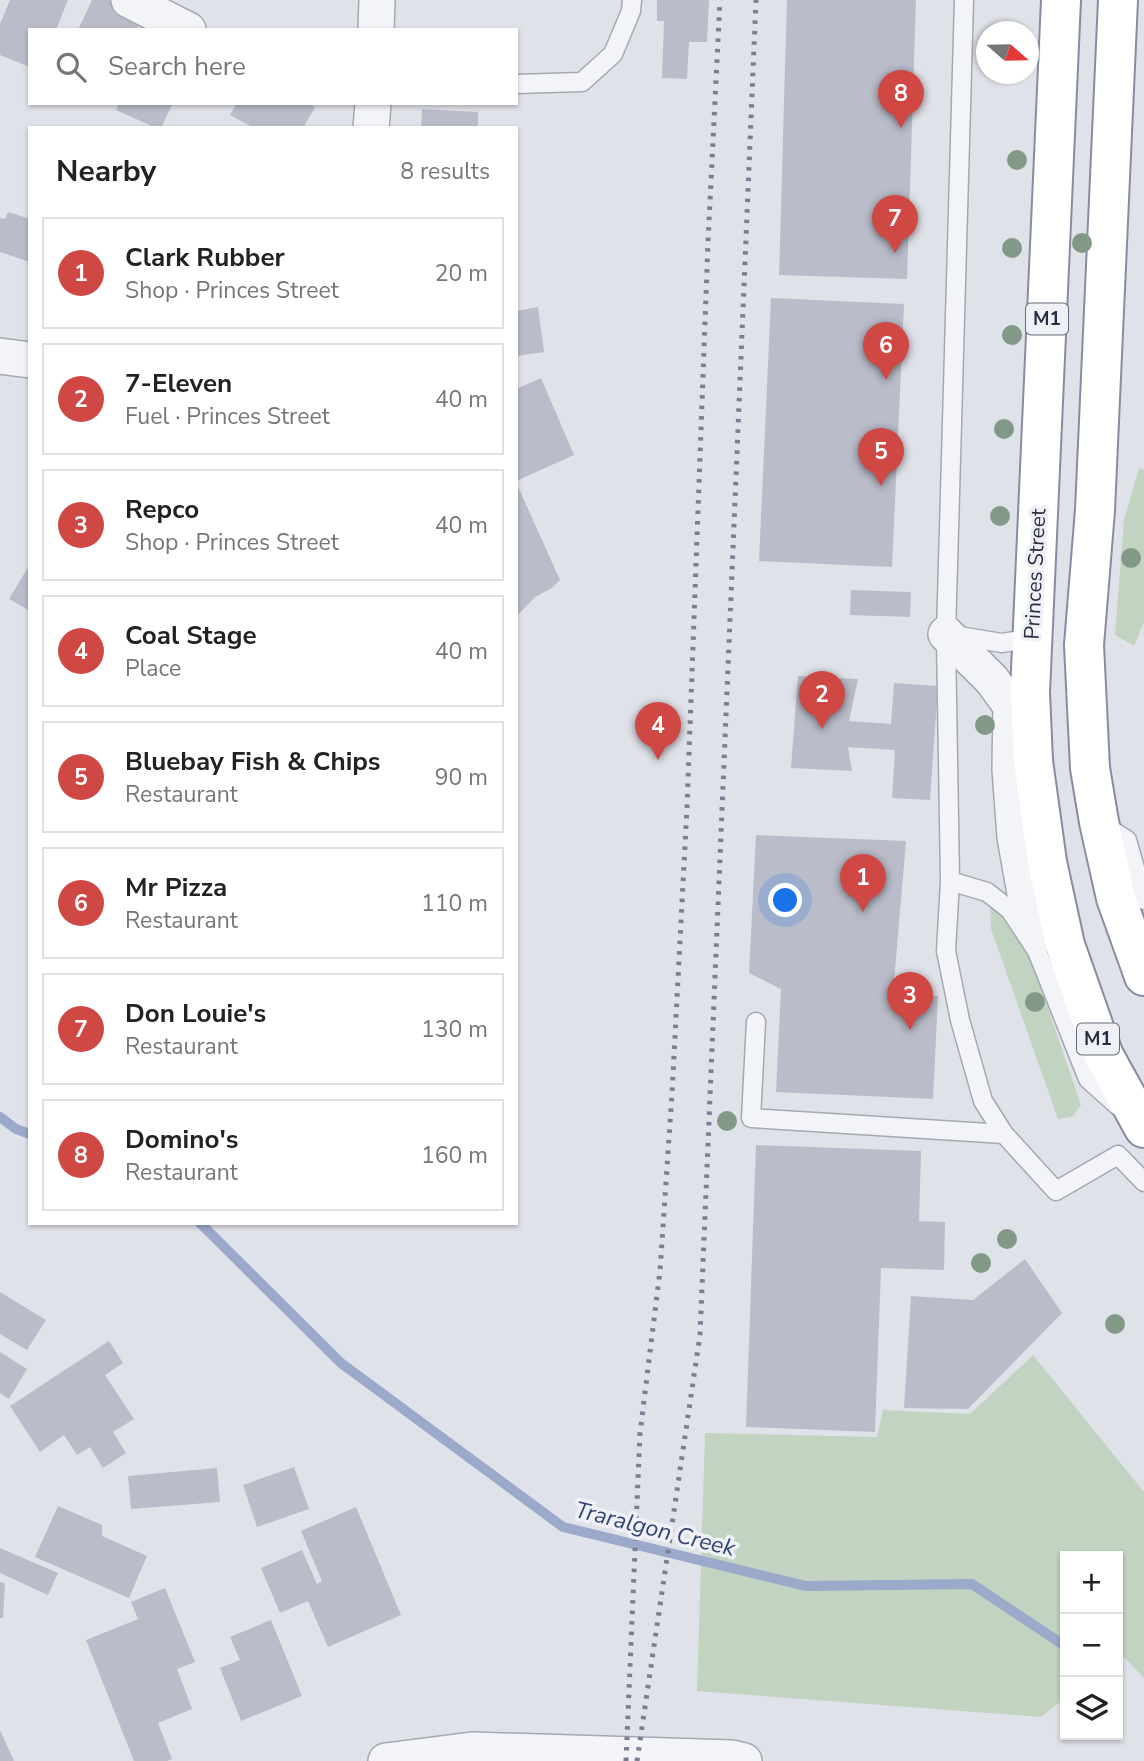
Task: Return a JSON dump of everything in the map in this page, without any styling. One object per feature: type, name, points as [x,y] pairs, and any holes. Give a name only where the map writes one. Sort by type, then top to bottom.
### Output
[{"type":"highway","name":"Princes Street","points":[[1061,0],[1030,692],[1033,761],[1047,862],[1065,945],[1104,1056],[1144,1129]]},
{"type":"highway","points":[[1118,0],[1094,510],[1084,645],[1090,768],[1099,822],[1116,898],[1144,976]]},
{"type":"highway","points":[[1032,638],[1084,645]]},
{"type":"street","points":[[129,0],[184,28]]},
{"type":"street","points":[[376,28],[377,0]]},
{"type":"street","points":[[371,126],[373,105]]},
{"type":"street","points":[[0,356],[28,360]]},
{"type":"street","points":[[946,634],[992,680],[1011,706],[1010,769],[1015,837],[1026,899],[1065,945]]},
{"type":"street","points":[[386,1761],[472,1750],[732,1758],[744,1761]]},
{"type":"lane","points":[[518,84],[582,82],[613,54],[631,11],[632,0]]},
{"type":"lane","points":[[964,0],[946,634],[950,881],[946,951],[960,1020],[983,1101],[1004,1134],[1056,1191],[1118,1155],[1144,1182]]},
{"type":"lane","points":[[946,634],[1002,643],[1032,638]]},
{"type":"lane","points":[[1099,822],[1127,840],[1144,900]]},
{"type":"lane","points":[[950,881],[988,892],[1010,910],[1037,951],[1088,1079],[1144,1129]]},
{"type":"lane","points":[[756,1023],[751,1118],[1004,1134]]},
{"type":"green space","points":[[1139,468],[1144,470],[1144,622],[1134,646],[1115,635],[1124,520]]},
{"type":"green space","points":[[990,897],[1023,935],[1081,1105],[1072,1117],[1058,1119],[991,929]]},
{"type":"green space","points":[[1033,1355],[1144,1492],[1144,1678],[1123,1656],[1123,1551],[1060,1551],[1060,1702],[1041,1717],[697,1691],[705,1433],[877,1437],[883,1410],[970,1414]]},
{"type":"building","points":[[10,0],[68,0],[57,28],[28,28],[28,66],[0,55],[0,24]]},
{"type":"building","points":[[92,0],[109,0],[143,16],[137,28],[79,28]]},
{"type":"building","points":[[657,0],[709,0],[707,42],[689,42],[687,79],[662,78],[664,21],[657,21]]},
{"type":"building","points":[[787,0],[916,0],[907,279],[779,275]]},
{"type":"building","points":[[118,105],[172,105],[162,126],[152,126],[116,110]]},
{"type":"building","points":[[236,105],[315,107],[304,126],[250,126],[230,115]]},
{"type":"building","points":[[422,109],[478,112],[478,126],[421,126]]},
{"type":"building","points":[[8,212],[28,218],[28,261],[0,252],[0,218],[5,219]]},
{"type":"building","points":[[771,298],[904,304],[892,567],[759,561]]},
{"type":"building","points":[[538,307],[544,352],[518,356],[518,311]]},
{"type":"building","points":[[541,378],[574,455],[518,480],[518,388]]},
{"type":"building","points":[[518,486],[560,580],[552,588],[535,597],[518,615]]},
{"type":"building","points":[[28,567],[28,610],[9,599]]},
{"type":"building","points":[[851,590],[911,592],[910,617],[850,615]]},
{"type":"building","points":[[798,676],[858,679],[849,721],[891,724],[894,683],[938,686],[930,800],[892,798],[895,750],[848,747],[852,771],[791,768]]},
{"type":"building","points":[[756,835],[906,841],[893,994],[938,996],[933,1099],[776,1092],[781,989],[749,973]]},
{"type":"building","points":[[756,1145],[921,1151],[919,1221],[945,1222],[944,1270],[881,1268],[875,1432],[746,1427]]},
{"type":"building","points":[[1025,1259],[1062,1313],[968,1409],[904,1408],[911,1296],[973,1300]]},
{"type":"building","points":[[0,1292],[46,1320],[27,1350],[0,1334]]},
{"type":"building","points":[[109,1341],[123,1363],[105,1375],[134,1419],[113,1432],[126,1453],[103,1468],[90,1447],[77,1455],[64,1435],[40,1452],[10,1406]]},
{"type":"building","points":[[0,1352],[27,1369],[9,1399],[0,1393]]},
{"type":"building","points":[[294,1467],[309,1509],[257,1527],[243,1485]]},
{"type":"building","points":[[217,1468],[220,1502],[131,1509],[128,1476]]},
{"type":"building","points":[[58,1506],[102,1525],[102,1536],[147,1556],[129,1598],[35,1557]]},
{"type":"building","points":[[356,1507],[401,1615],[328,1647],[308,1601],[280,1613],[261,1568],[302,1550],[317,1584],[322,1581],[301,1531]]},
{"type":"building","points":[[0,1548],[58,1573],[48,1595],[0,1573]]},
{"type":"building","points":[[0,1582],[5,1583],[3,1618],[0,1618]]},
{"type":"building","points":[[165,1588],[195,1662],[177,1669],[192,1709],[158,1723],[172,1759],[134,1761],[86,1640],[138,1619],[131,1602]]},
{"type":"building","points":[[271,1620],[302,1696],[241,1721],[220,1668],[240,1660],[230,1637]]},
{"type":"building","points":[[0,1730],[14,1761],[0,1761]]},
{"type":"waterway","name":"Traralgon Creek","points":[[0,1117],[16,1129],[28,1133]]},
{"type":"waterway","name":"Traralgon Creek","points":[[202,1225],[341,1363],[563,1527],[806,1586],[972,1584],[1060,1643]]},
{"type":"railway","points":[[626,1761],[640,1433],[660,1271],[672,1094],[687,807],[708,242],[720,0]]},
{"type":"railway","points":[[637,1761],[700,1335],[756,0]]},
{"type":"place","name":"Domino's","points":[[901,128]]},
{"type":"place","name":"Don Louie's","points":[[895,253]]},
{"type":"place","name":"Mr Pizza","points":[[886,380]]},
{"type":"place","name":"Bluebay Fish & Chips","points":[[881,486]]},
{"type":"place","name":"7-Eleven","points":[[822,729]]},
{"type":"place","name":"Coal Stage","points":[[658,760]]},
{"type":"place","name":"Clark Rubber","points":[[863,912]]},
{"type":"place","name":"Repco","points":[[910,1030]]}]
